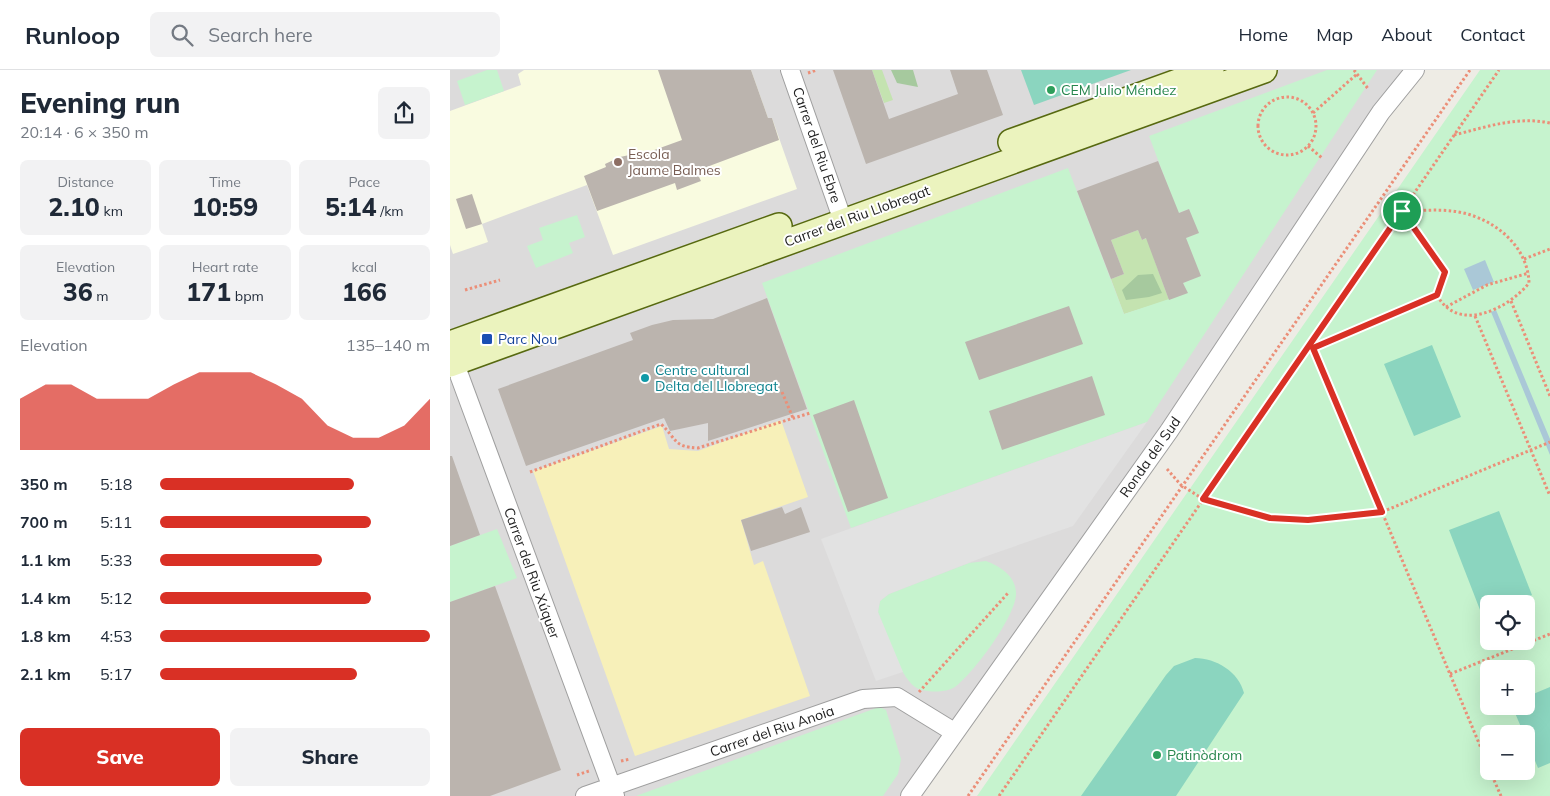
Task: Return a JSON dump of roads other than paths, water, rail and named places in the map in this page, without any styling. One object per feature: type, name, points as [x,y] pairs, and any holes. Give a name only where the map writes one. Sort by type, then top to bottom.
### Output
[{"type":"street","name":"Carrer del Riu Ebre","points":[[790,70],[840,213]]},
{"type":"street","name":"Carrer del Riu Llobregat","points":[[451,355],[840,213],[1211,70]]},
{"type":"street","name":"Ronda del Sud","points":[[1380,112],[1400,70]]},
{"type":"street","name":"Ronda del Sud","points":[[910,796],[1169,431],[1380,112],[1415,70]]},
{"type":"street","name":"Carrer del Riu Llobregat","points":[[840,213],[1268,81]]},
{"type":"street","name":"Carrer del Riu Xúquer","points":[[451,355],[613,791]]},
{"type":"street","name":"Carrer del Riu Anoia","points":[[585,796],[613,791],[864,699],[897,698],[909,703],[954,732]]},
{"type":"water","points":[[1485,260],[1494,282],[1473,290],[1464,269]]},
{"type":"water","points":[[1496,310],[1550,439],[1550,455],[1491,312]]},
{"type":"place","name":"CEM Julio Méndez","points":[[1051,90]]},
{"type":"place","name":"Escola Jaume Balmes","points":[[618,162]]},
{"type":"place","name":"Parc Nou","points":[[487,339]]},
{"type":"place","name":"Centre cultural Delta del Llobregat","points":[[645,378]]},
{"type":"place","name":"Patinòdrom","points":[[1157,755]]}]
